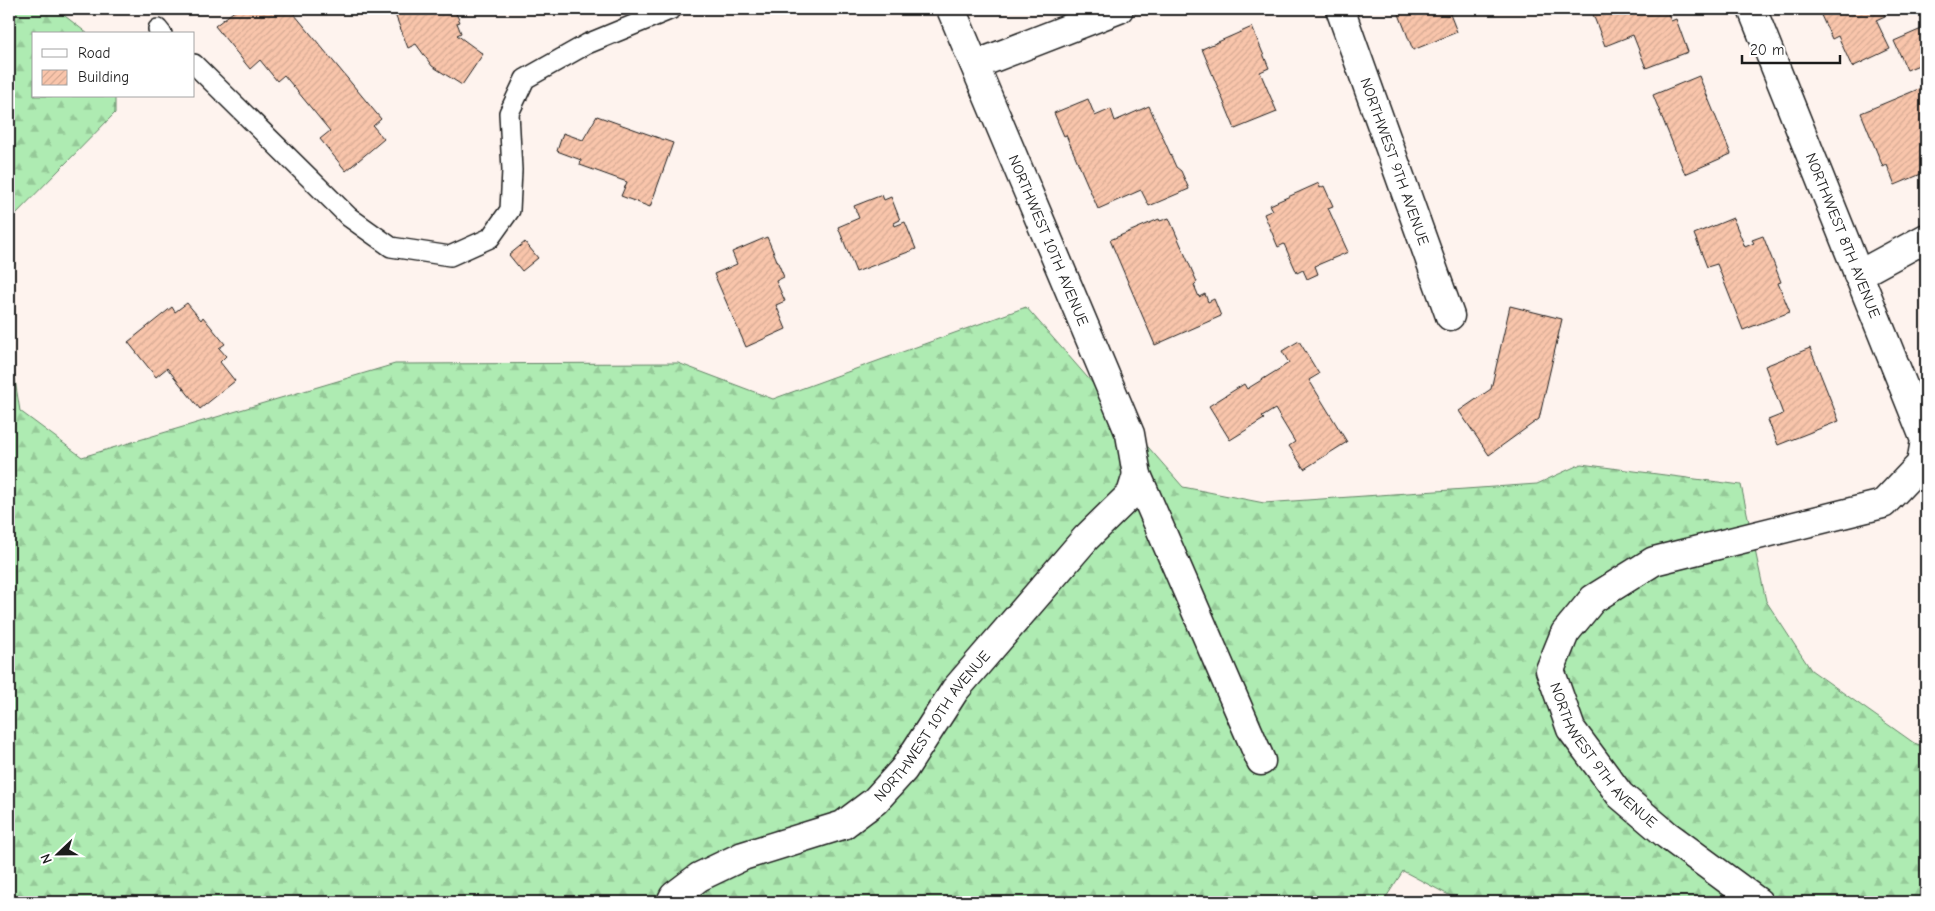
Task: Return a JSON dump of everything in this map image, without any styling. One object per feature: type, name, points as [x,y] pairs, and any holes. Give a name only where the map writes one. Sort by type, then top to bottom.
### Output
[{"type":"street","name":"NORTHWEST 10TH AVENUE","points":[[951,9],[1130,434],[1137,475],[1261,761]]},
{"type":"street","points":[[975,65],[1119,9]]},
{"type":"street","name":"NORTHWEST 9TH AVENUE","points":[[1340,9],[1450,316]]},
{"type":"street","name":"NORTHWEST 8TH AVENUE","points":[[1752,9],[1924,440],[1921,464]]},
{"type":"street","points":[[1858,275],[1926,238]]},
{"type":"street","name":"NORTHWEST 9TH AVENUE","points":[[1758,902],[1667,835],[1620,795],[1571,729],[1550,670],[1565,633],[1593,599],[1654,561],[1883,504],[1921,464]]},
{"type":"street","name":"NORTHWEST 10TH AVENUE","points":[[671,902],[674,896],[699,877],[743,856],[843,825],[875,801],[904,769],[955,690],[1086,538],[1132,494],[1137,475]]},
{"type":"lane","points":[[195,65],[349,217],[390,246],[450,256],[490,238],[510,210],[512,170],[509,113],[525,79],[587,44],[672,9]]},
{"type":"green space","points":[[9,9],[56,9],[85,32],[32,32],[32,98],[115,98],[115,113],[9,221]]},
{"type":"green space","points":[[1026,307],[1183,487],[1264,503],[1537,484],[1581,464],[1741,485],[1766,601],[1811,670],[1914,743],[1926,747],[1926,902],[1462,902],[1403,871],[1383,902],[9,902],[9,343],[20,411],[82,457],[395,364],[678,363],[773,399]]},
{"type":"building","points":[[237,9],[290,9],[381,119],[373,126],[384,139],[346,171],[320,139],[330,131],[284,75],[277,81],[260,60],[250,69],[215,26]]},
{"type":"building","points":[[393,9],[454,9],[460,22],[457,23],[461,33],[457,35],[483,54],[462,85],[432,66],[416,44],[408,48]]},
{"type":"building","points":[[1397,9],[1448,9],[1457,32],[1413,50]]},
{"type":"building","points":[[1591,9],[1666,9],[1671,21],[1676,19],[1688,52],[1646,68],[1633,35],[1605,46]]},
{"type":"building","points":[[1825,9],[1882,9],[1885,16],[1876,20],[1890,49],[1852,67],[1838,36],[1832,39],[1819,11]]},
{"type":"building","points":[[1252,27],[1269,68],[1260,72],[1277,112],[1235,129],[1202,49]]},
{"type":"building","points":[[1926,27],[1926,62],[1907,70],[1894,41]]},
{"type":"building","points":[[1699,76],[1731,154],[1685,174],[1653,95]]},
{"type":"building","points":[[1921,88],[1926,101],[1926,172],[1895,185],[1887,165],[1883,167],[1861,113]]},
{"type":"building","points":[[1088,99],[1095,116],[1111,109],[1115,121],[1149,106],[1176,167],[1181,171],[1189,189],[1149,206],[1141,190],[1098,209],[1066,135],[1064,136],[1054,113]]},
{"type":"building","points":[[597,116],[673,143],[650,207],[621,196],[627,182],[580,165],[581,160],[557,151],[563,133],[583,140]]},
{"type":"building","points":[[1319,183],[1320,188],[1324,186],[1333,206],[1328,208],[1348,252],[1315,266],[1318,274],[1307,279],[1303,270],[1297,273],[1284,244],[1278,247],[1264,214],[1273,210],[1270,205]]},
{"type":"building","points":[[882,195],[884,200],[891,197],[900,220],[894,223],[895,226],[905,222],[916,249],[856,272],[838,227],[859,218],[854,206]]},
{"type":"building","points":[[1169,218],[1197,282],[1194,285],[1199,297],[1205,294],[1208,302],[1214,299],[1221,316],[1155,345],[1110,240],[1159,219],[1160,221]]},
{"type":"building","points":[[1733,218],[1745,247],[1754,243],[1752,240],[1763,236],[1781,282],[1778,283],[1790,312],[1743,330],[1717,264],[1707,267],[1694,234]]},
{"type":"building","points":[[767,237],[784,277],[776,281],[785,301],[776,305],[786,329],[746,347],[714,274],[737,264],[732,252]]},
{"type":"building","points":[[525,242],[538,258],[522,271],[509,255]]},
{"type":"building","points":[[187,303],[201,320],[203,317],[225,344],[219,348],[226,356],[220,362],[235,381],[200,409],[167,368],[156,377],[128,342],[172,307],[175,312]]},
{"type":"building","points":[[1510,306],[1562,319],[1539,419],[1489,455],[1459,411],[1491,389]]},
{"type":"building","points":[[1299,341],[1319,374],[1309,380],[1347,442],[1304,469],[1289,446],[1295,442],[1275,409],[1262,417],[1264,419],[1230,440],[1209,406],[1244,384],[1247,389],[1289,363],[1282,351]]},
{"type":"building","points":[[1810,348],[1839,421],[1778,445],[1768,420],[1783,414],[1765,366]]}]
